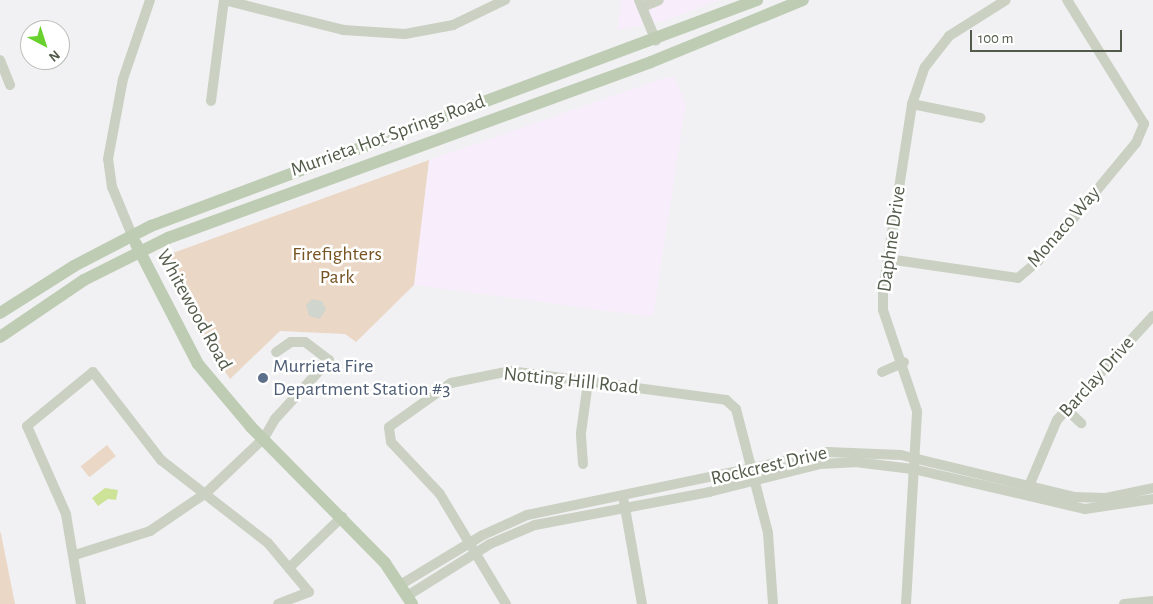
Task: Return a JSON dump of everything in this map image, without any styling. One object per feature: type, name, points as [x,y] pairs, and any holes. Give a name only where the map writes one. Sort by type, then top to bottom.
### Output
[{"type":"main road","name":"Murrieta Hot Springs Road","points":[[0,314],[132,235],[309,166],[656,41],[757,0]]},
{"type":"main road","name":"Murrieta Hot Springs Road","points":[[0,337],[84,280],[140,251],[567,91],[803,0]]},
{"type":"main road","points":[[567,91],[576,83],[643,57],[655,49],[656,41]]},
{"type":"main road","name":"Whitewood Road","points":[[132,235],[198,364],[264,438],[342,517],[406,595]]},
{"type":"street","name":"Whitewood Road","points":[[132,235],[112,187],[108,159],[123,79],[150,0]]},
{"type":"street","points":[[211,101],[224,0],[343,30],[405,34],[453,25],[505,0]]},
{"type":"street","points":[[656,41],[641,3],[659,0]]},
{"type":"street","name":"Daphne Drive","points":[[906,604],[917,411],[904,362],[883,310],[888,259],[912,104],[925,67],[948,36],[1006,0]]},
{"type":"street","name":"Monaco Way","points":[[888,259],[1018,278],[1038,261],[1136,143],[1144,124],[1067,0]]},
{"type":"street","points":[[0,60],[10,85]]},
{"type":"street","points":[[912,104],[981,118]]},
{"type":"street","name":"Barclay Drive","points":[[1026,493],[1045,443],[1066,409],[1153,316]]},
{"type":"street","points":[[75,555],[150,531],[206,493],[264,438],[275,419],[329,360],[305,342],[292,342],[276,352]]},
{"type":"street","points":[[882,372],[904,362]]},
{"type":"street","name":"Notting Hill Road","points":[[506,604],[477,552],[440,494],[391,442],[389,427],[412,408],[470,376],[510,371],[726,400],[736,409],[769,541],[773,604]]},
{"type":"street","points":[[82,604],[75,555],[66,514],[26,426],[93,372],[161,460],[206,493],[268,543],[309,592],[278,604]]},
{"type":"street","points":[[583,464],[581,433],[588,382]]},
{"type":"street","points":[[1066,409],[1081,423]]},
{"type":"street","name":"Rockcrest Drive","points":[[406,595],[470,542],[527,515],[836,451],[914,458],[1026,493],[1085,509],[1153,499]]},
{"type":"street","name":"Rockcrest Drive","points":[[406,595],[477,552],[535,525],[755,481],[837,462],[913,469],[1026,493],[1087,498],[1153,488]]},
{"type":"street","points":[[623,495],[642,604]]},
{"type":"street","points":[[289,568],[342,517]]},
{"type":"street","points":[[1124,604],[1153,601]]},
{"type":"shaded area","points":[[621,0],[720,0],[664,21],[617,30]]},
{"type":"shaded area","points":[[667,77],[674,77],[686,103],[653,317],[414,285],[429,160]]},
{"type":"shaded area","points":[[105,488],[118,490],[116,500],[108,499],[98,506],[92,498]]},
{"type":"green space","name":"Firefighters Park","points":[[429,160],[414,285],[356,342],[345,334],[280,331],[230,379],[199,333],[166,268],[173,253]]},
{"type":"green space","points":[[107,445],[116,456],[89,477],[81,466]]},
{"type":"green space","points":[[0,531],[1,534],[15,604],[0,604]]},
{"type":"building","points":[[312,299],[322,301],[326,309],[320,319],[309,316],[306,305]]},
{"type":"place","name":"Murrieta Fire Department Station #3","points":[[263,378]]}]
